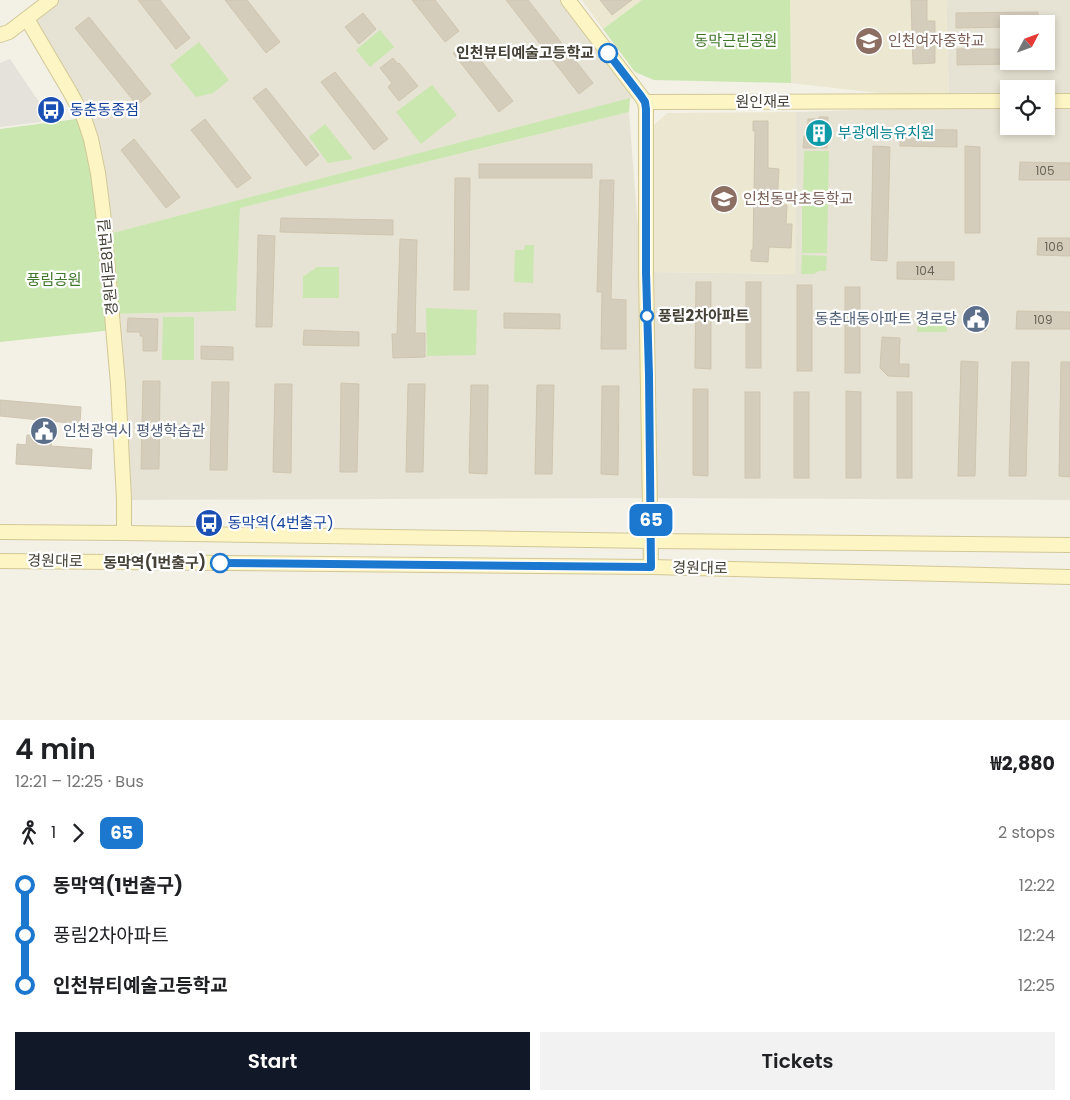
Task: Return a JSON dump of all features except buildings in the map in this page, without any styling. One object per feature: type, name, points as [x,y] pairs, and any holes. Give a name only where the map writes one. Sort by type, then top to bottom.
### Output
[{"type":"main road","points":[[0,35],[9,32],[51,0]]},
{"type":"main road","points":[[568,0],[645,102],[651,567]]},
{"type":"main road","name":"경원대로81번길","points":[[26,19],[70,92],[84,118],[92,139],[103,212],[118,384],[124,533]]},
{"type":"main road","name":"원인재로","points":[[645,102],[1000,101]]},
{"type":"main road","points":[[1055,101],[1070,101]]},
{"type":"main road","name":"경원대로","points":[[1,533],[1070,545]]},
{"type":"main road","name":"경원대로","points":[[1,560],[651,567],[1070,577]]},
{"type":"shaded area","points":[[51,0],[567,0],[641,96],[105,235],[91,139],[27,19]]},
{"type":"shaded area","name":"인천뷰티예술고등학교","points":[[582,0],[642,0],[603,29]]},
{"type":"shaded area","name":"인천여자중학교","points":[[790,0],[946,0],[949,101],[791,83]]},
{"type":"shaded area","points":[[946,0],[1070,0],[1070,101],[1055,101],[1055,80],[1000,80],[1000,101],[949,101]]},
{"type":"shaded area","points":[[10,59],[39,102],[41,122],[0,127],[0,63]]},
{"type":"shaded area","points":[[1070,103],[1070,500],[651,498],[124,500],[112,314],[236,311],[240,208],[629,112],[649,368],[651,470],[654,272],[795,274],[796,112],[1000,105],[1000,135],[1055,135],[1055,104]]},
{"type":"shaded area","name":"인천동막초등학교","points":[[796,112],[795,274],[654,272],[653,126],[667,113]]},
{"type":"green space","name":"동막근린공원","points":[[642,0],[790,0],[791,83],[654,80],[635,72],[603,29]]},
{"type":"green space","points":[[380,30],[394,47],[370,67],[356,50]]},
{"type":"green space","points":[[199,42],[229,80],[213,93],[196,97],[170,65]]},
{"type":"green space","points":[[432,85],[457,115],[421,144],[396,112]]},
{"type":"green space","name":"풍림공원","points":[[630,98],[629,112],[240,208],[236,311],[112,314],[113,330],[0,342],[0,129],[84,118],[105,235]]},
{"type":"green space","points":[[325,124],[353,159],[328,163],[309,137]]},
{"type":"green space","points":[[804,151],[829,151],[827,253],[802,253],[802,202],[824,202],[803,201]]},
{"type":"green space","points":[[525,245],[534,245],[533,283],[514,282],[515,250],[524,250]]},
{"type":"green space","points":[[802,255],[827,256],[826,271],[819,271],[814,274],[801,274]]},
{"type":"green space","points":[[317,267],[339,267],[339,298],[303,298],[303,277]]},
{"type":"green space","points":[[426,308],[477,310],[476,355],[427,356]]},
{"type":"green space","points":[[918,311],[947,312],[947,332],[917,332]]},
{"type":"green space","points":[[163,317],[194,317],[194,360],[162,360]]},
{"type":"bus line","name":"65","points":[[220,563],[651,567],[646,272],[646,109],[645,102],[641,96],[608,53]]},
{"type":"place","name":"인천여자중학교","points":[[869,41]]},
{"type":"place","name":"인천뷰티예술고등학교","points":[[608,53]]},
{"type":"place","name":"동춘동종점","points":[[51,110]]},
{"type":"place","name":"부광예능유치원","points":[[819,133]]},
{"type":"place","name":"인천동막초등학교","points":[[724,199]]},
{"type":"place","name":"풍림2차아파트","points":[[647,316]]},
{"type":"place","name":"동춘대동아파트 경로당","points":[[976,319]]},
{"type":"place","name":"인천광역시 평생학습관","points":[[44,431]]},
{"type":"place","name":"동막역(4번출구)","points":[[209,523]]},
{"type":"place","name":"동막역(1번출구)","points":[[220,563]]}]
